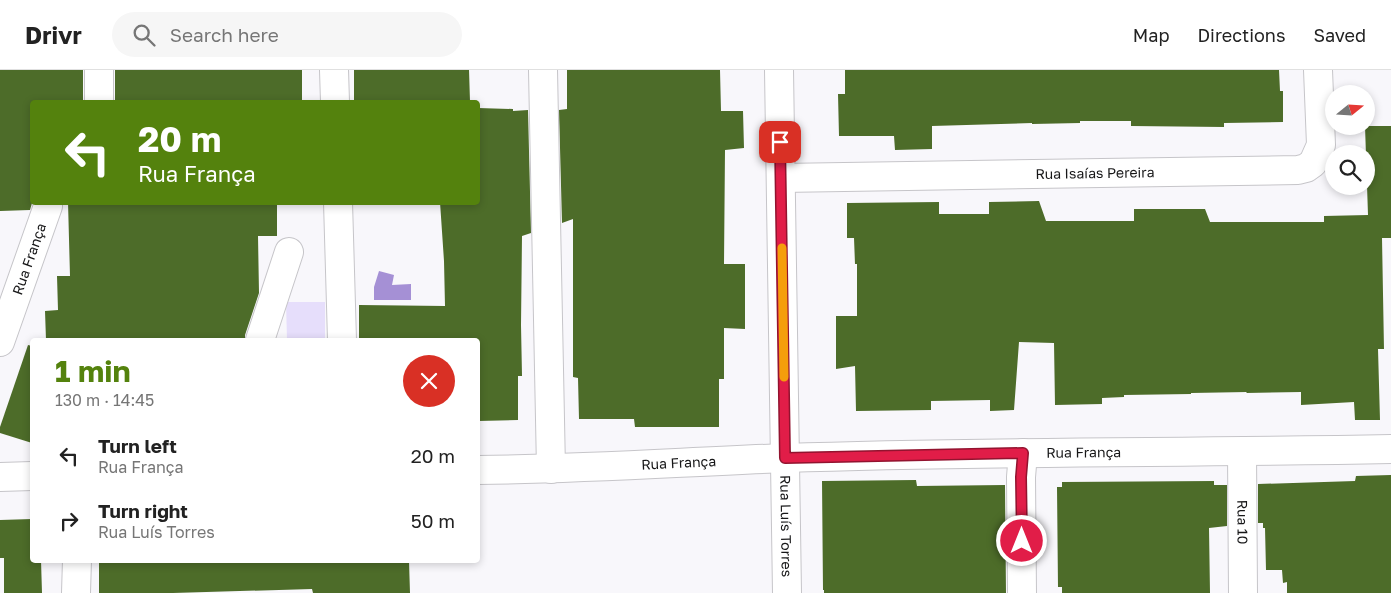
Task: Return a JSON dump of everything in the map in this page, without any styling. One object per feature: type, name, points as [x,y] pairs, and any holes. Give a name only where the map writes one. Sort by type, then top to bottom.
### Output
[{"type":"street","points":[[99,70],[99,100]]},
{"type":"street","points":[[334,70],[335,100]]},
{"type":"street","points":[[543,70],[551,469]]},
{"type":"street","name":"Rua Luís Torres","points":[[779,70],[788,593]]},
{"type":"street","name":"Rua Isaías Pereira","points":[[781,178],[1288,170],[1306,168],[1313,163],[1321,145],[1318,70]]},
{"type":"street","points":[[338,205],[342,338]]},
{"type":"street","name":"Rua França","points":[[0,342],[48,206]]},
{"type":"street","points":[[261,338],[289,252]]},
{"type":"street","name":"Rua França","points":[[480,470],[551,469],[785,458],[1391,449]]},
{"type":"street","name":"Rua 10","points":[[1242,452],[1243,593]]},
{"type":"street","points":[[1022,593],[1021,477],[1023,453]]},
{"type":"street","points":[[0,477],[30,476]]},
{"type":"street","points":[[76,593],[77,563]]},
{"type":"shaded area","points":[[379,271],[394,275],[392,285],[411,284],[411,300],[374,300],[374,287]]},
{"type":"shaded area","points":[[286,302],[325,302],[325,338],[287,338]]},
{"type":"building","points":[[0,70],[83,70],[83,100],[30,100],[31,205],[30,210],[0,211]]},
{"type":"building","points":[[115,70],[302,70],[302,100],[115,100]]},
{"type":"building","points":[[354,70],[469,70],[470,100],[354,100]]},
{"type":"building","points":[[567,70],[720,70],[721,111],[743,111],[744,148],[725,150],[724,264],[745,264],[745,329],[724,328],[724,379],[719,379],[719,427],[635,427],[634,419],[579,419],[578,378],[573,377],[573,219],[562,223],[559,110],[567,109]]},
{"type":"building","points":[[845,70],[1279,70],[1280,91],[1283,91],[1283,122],[1224,123],[1224,127],[1131,126],[1131,121],[932,126],[932,149],[895,150],[894,136],[839,136],[838,94],[845,94]]},
{"type":"building","points":[[480,108],[513,109],[513,111],[528,110],[531,233],[522,236],[522,376],[518,376],[518,420],[480,421],[480,338],[359,338],[359,305],[445,306],[440,205],[480,205]]},
{"type":"building","points":[[1375,126],[1391,126],[1391,238],[1382,238],[1384,349],[1378,349],[1380,420],[1355,420],[1354,402],[1301,405],[1301,392],[1124,395],[1124,397],[1102,398],[1102,404],[1055,405],[1054,343],[1019,342],[1014,410],[990,411],[990,400],[931,401],[931,410],[856,411],[855,366],[836,369],[836,316],[857,316],[857,264],[855,264],[854,238],[847,238],[847,203],[939,202],[939,214],[989,214],[989,202],[1039,201],[1046,221],[1134,221],[1134,209],[1205,209],[1210,222],[1324,222],[1324,216],[1368,215],[1367,195],[1375,195],[1375,145],[1366,145],[1365,135],[1375,135]]},
{"type":"building","points":[[68,205],[277,205],[277,236],[258,236],[259,293],[245,338],[46,338],[45,311],[58,310],[57,276],[70,276]]},
{"type":"building","points":[[28,345],[30,346],[30,442],[0,433],[0,427]]},
{"type":"building","points":[[1391,475],[1391,593],[1287,593],[1287,582],[1283,583],[1282,570],[1266,570],[1265,528],[1263,528],[1263,523],[1258,523],[1258,484],[1355,481],[1356,476]]},
{"type":"building","points":[[916,480],[917,486],[1005,485],[1006,593],[824,593],[822,481]]},
{"type":"building","points":[[1214,481],[1214,485],[1227,485],[1227,526],[1209,528],[1210,593],[1062,593],[1062,587],[1058,587],[1057,487],[1062,487],[1062,482]]},
{"type":"building","points":[[30,519],[30,563],[41,563],[42,593],[4,593],[4,558],[0,558],[0,520]]},
{"type":"building","points":[[99,563],[409,563],[410,593],[313,593],[312,589],[99,593]]},
{"type":"slow traffic","points":[[782,248],[784,377]]},
{"type":"route","points":[[780,142],[785,458],[1023,453],[1021,477],[1022,541]]}]
